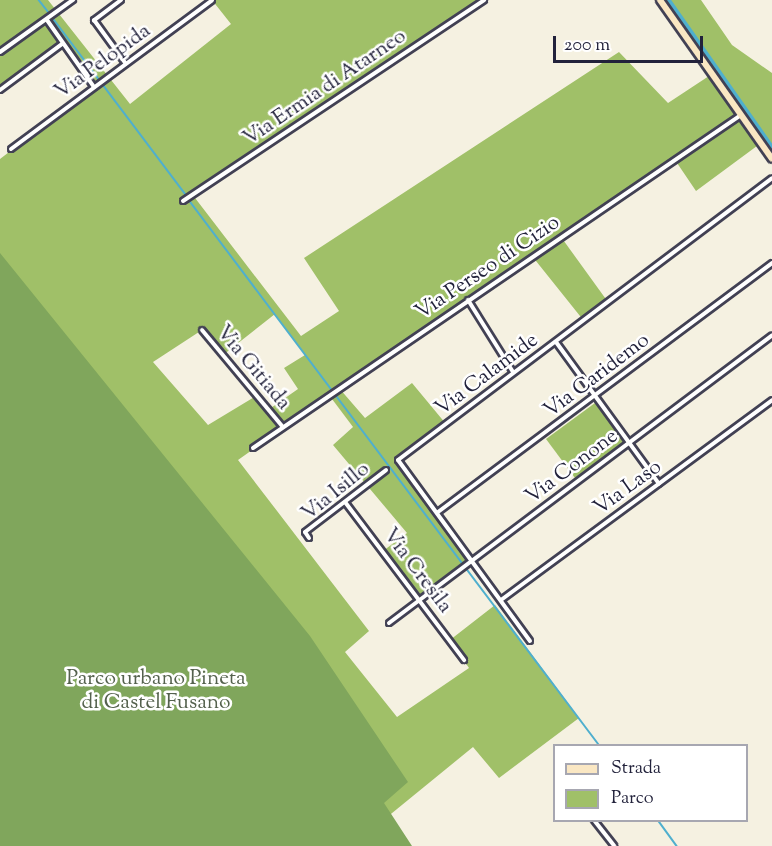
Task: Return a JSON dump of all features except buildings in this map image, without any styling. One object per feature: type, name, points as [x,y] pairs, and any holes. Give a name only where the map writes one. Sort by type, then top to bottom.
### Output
[{"type":"street","points":[[0,52],[73,0]]},
{"type":"street","points":[[121,0],[94,20],[126,64]]},
{"type":"street","name":"Via Pelopida","points":[[11,149],[212,0]]},
{"type":"street","name":"Via Ermia di Atarneo","points":[[183,201],[484,0]]},
{"type":"street","points":[[660,0],[772,159]]},
{"type":"street","points":[[47,20],[94,87]]},
{"type":"street","points":[[0,90],[62,44]]},
{"type":"street","name":"Via Perseo di Cizio","points":[[253,448],[282,426],[741,115]]},
{"type":"street","name":"Via Calamide","points":[[530,641],[398,460],[772,178]]},
{"type":"street","name":"Via Caridemo","points":[[438,512],[595,397],[772,262]]},
{"type":"street","points":[[468,300],[513,372]]},
{"type":"street","name":"Via Gitiada","points":[[202,330],[282,426]]},
{"type":"street","name":"Via Conone","points":[[390,623],[772,335]]},
{"type":"street","points":[[556,342],[659,484]]},
{"type":"street","name":"Via Laso","points":[[501,600],[772,400]]},
{"type":"street","name":"Via Isillo","points":[[309,538],[305,532],[386,470]]},
{"type":"street","name":"Via Cresila","points":[[345,502],[421,599],[465,660]]},
{"type":"street","points":[[596,822],[614,846]]},
{"type":"green space","points":[[0,0],[48,0],[130,104],[231,24],[212,0],[484,0],[192,194],[301,336],[339,311],[304,258],[619,52],[668,103],[712,74],[761,143],[696,191],[675,160],[561,237],[608,302],[584,321],[532,256],[339,388],[365,418],[412,383],[446,424],[399,460],[473,560],[421,599],[383,551],[407,533],[333,445],[353,427],[329,395],[238,460],[369,631],[345,652],[397,717],[469,668],[450,640],[495,605],[579,718],[499,778],[473,747],[386,818],[0,305],[0,159],[94,87],[62,44],[0,90]],"holes":[[[275,314],[305,355],[284,368],[298,389],[268,410],[256,396],[208,425],[153,362],[202,330],[223,355]]]},
{"type":"green space","points":[[664,0],[701,0],[732,45],[772,73],[772,155]]},
{"type":"green space","name":"Parco urbano Pineta di Castel Fusano","points":[[0,253],[310,636],[408,782],[384,803],[412,846],[0,846]]},
{"type":"green space","points":[[595,403],[624,442],[575,478],[546,439]]},
{"type":"waterway","points":[[39,0],[50,14]]},
{"type":"waterway","points":[[668,0],[772,148]]},
{"type":"waterway","points":[[52,17],[187,196]]},
{"type":"waterway","points":[[189,200],[598,744]]},
{"type":"waterway","points":[[659,822],[677,846]]}]
